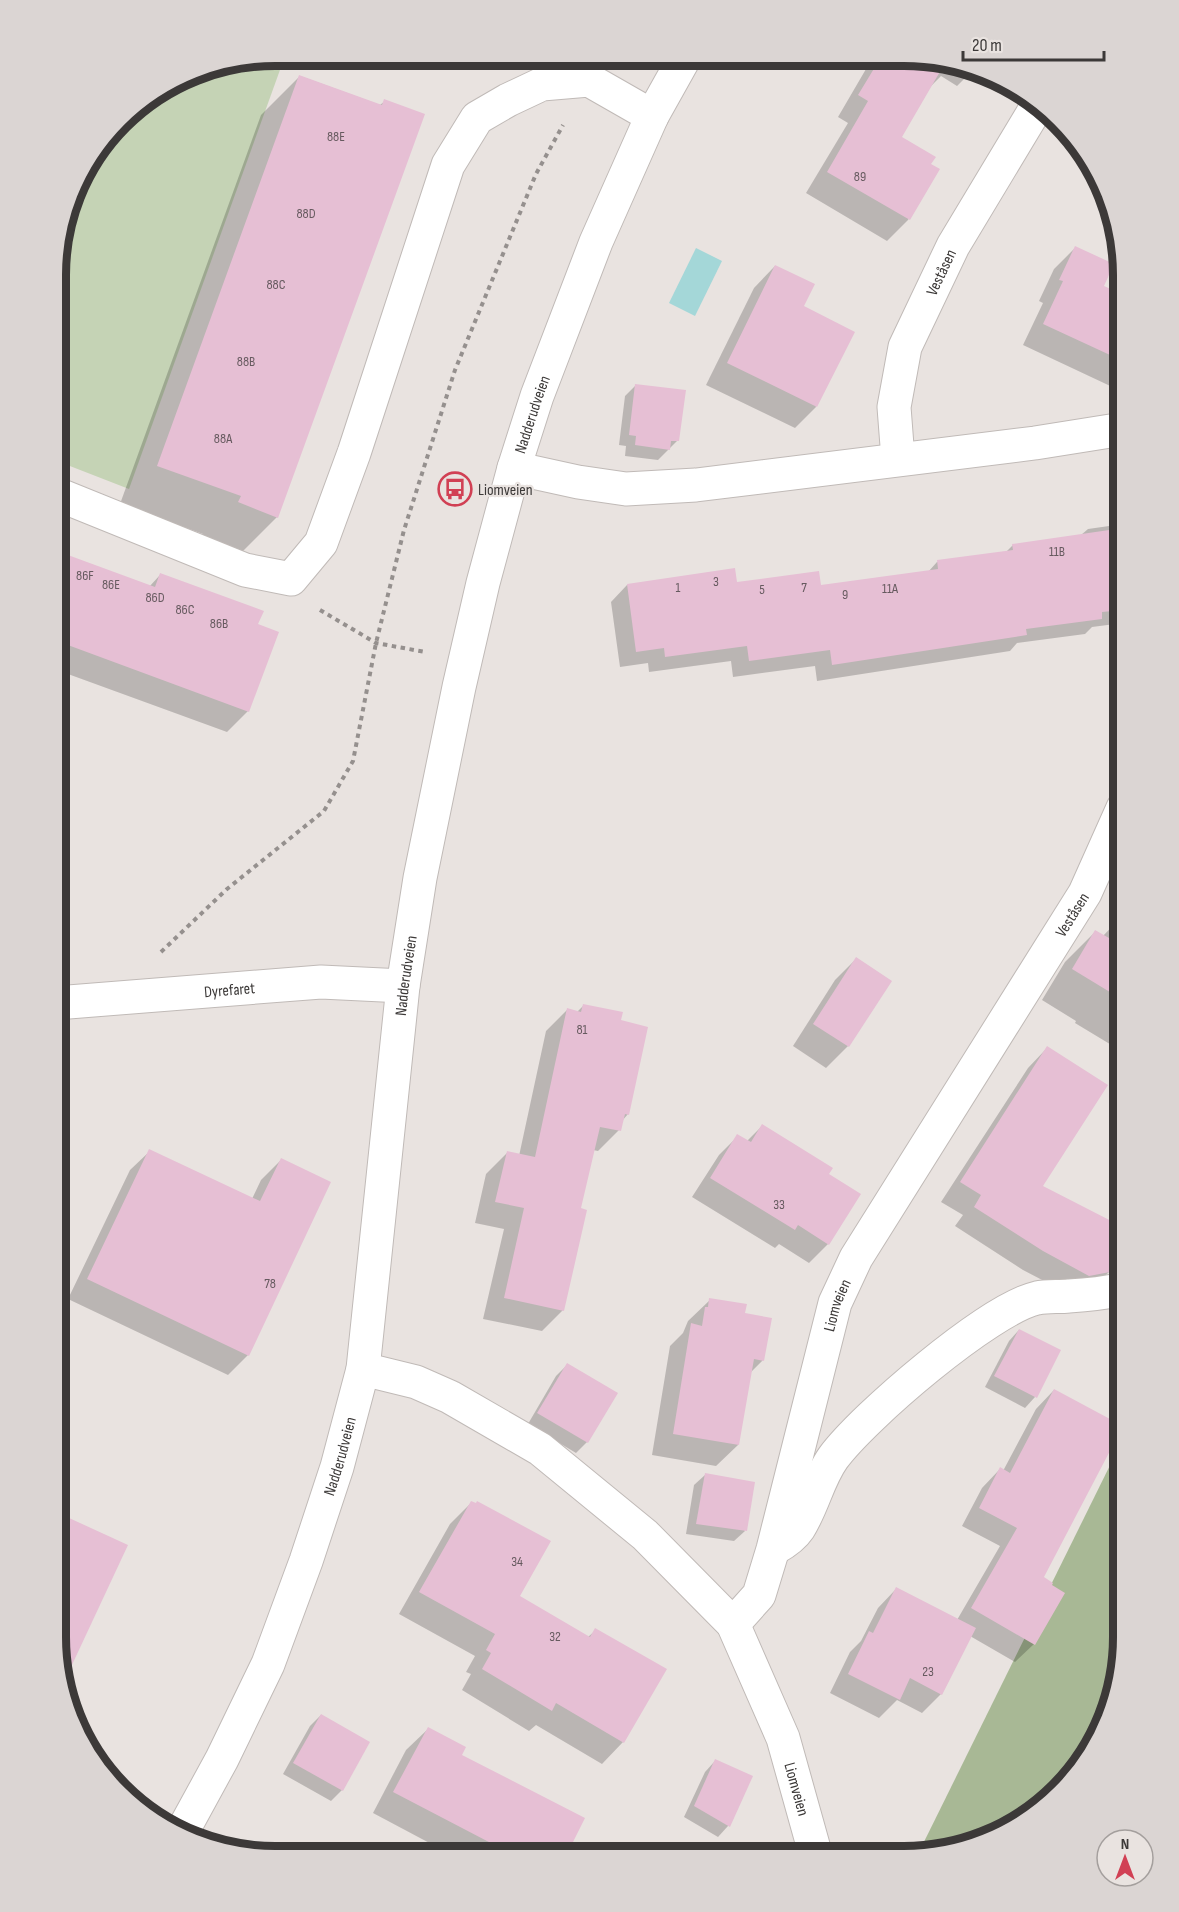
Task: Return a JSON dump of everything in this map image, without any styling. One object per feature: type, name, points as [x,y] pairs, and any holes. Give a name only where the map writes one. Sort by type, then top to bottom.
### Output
[{"type":"street","name":"Nadderudveien","points":[[186,1825],[222,1759],[268,1664],[306,1561],[337,1467],[363,1369],[403,986],[422,868],[483,582],[514,468],[557,341],[596,242],[652,116],[680,66]]},
{"type":"street","points":[[66,498],[245,570],[291,579],[321,543],[354,453],[448,165],[477,118],[542,84],[586,68],[652,116]]},
{"type":"street","name":"Veståsen","points":[[898,459],[894,407],[905,347],[953,246],[1034,111]]},
{"type":"street","points":[[514,468],[578,482],[626,489],[696,485],[1035,443],[1113,431]]},
{"type":"street","name":"Veståsen","points":[[1007,1014],[1085,893],[1113,830]]},
{"type":"street","name":"Dyrefaret","points":[[66,1002],[321,982],[403,986]]},
{"type":"street","name":"Liomveien","points":[[733,1624],[759,1595],[773,1549],[815,1374],[835,1304],[856,1258],[1007,1014]]},
{"type":"street","points":[[773,1549],[788,1540],[799,1528],[824,1473],[834,1457],[861,1427],[918,1375],[970,1335],[1013,1307],[1037,1298],[1113,1291]]},
{"type":"street","name":"Liomveien","points":[[363,1369],[416,1382],[450,1396],[540,1449],[645,1534],[733,1624],[783,1738],[813,1846]]},
{"type":"path","points":[[153,956],[163,951],[227,889],[324,811],[353,761],[376,643],[404,530],[455,370],[536,174],[586,68]]},
{"type":"path","points":[[291,579],[317,608],[376,643],[427,652]]},
{"type":"green space","points":[[281,66],[129,489],[66,464],[66,275],[70,235],[77,208],[88,183],[109,148],[137,118],[159,101],[208,77],[235,70]]},
{"type":"green space","points":[[1113,1459],[1113,1650],[1102,1704],[1091,1729],[1078,1753],[1061,1775],[1031,1803],[1008,1818],[971,1835],[923,1845]]},
{"type":"water","points":[[696,248],[722,261],[695,316],[669,303]]},
{"type":"building","points":[[876,66],[941,70],[902,137],[936,157],[931,164],[940,169],[910,220],[827,172],[868,101],[858,95]]},
{"type":"building","points":[[299,75],[382,105],[384,99],[425,114],[278,518],[238,502],[241,496],[157,466]]},
{"type":"building","points":[[1075,246],[1113,264],[1104,286],[1113,290],[1113,356],[1043,324],[1063,281],[1059,280]]},
{"type":"building","points":[[775,265],[815,284],[804,306],[855,332],[817,407],[727,363]]},
{"type":"building","points":[[635,384],[686,390],[679,441],[671,441],[670,450],[635,445],[636,436],[629,435]]},
{"type":"building","points":[[1113,529],[1113,611],[1102,612],[1102,619],[1026,629],[1027,635],[832,665],[830,650],[749,661],[747,646],[665,657],[664,648],[636,652],[627,584],[735,568],[737,582],[819,571],[821,585],[938,569],[937,560],[1013,550],[1012,544]]},
{"type":"building","points":[[66,554],[155,587],[160,573],[264,611],[258,624],[279,632],[249,712],[66,644]]},
{"type":"building","points":[[1095,930],[1113,940],[1113,994],[1072,969]]},
{"type":"building","points":[[856,957],[892,981],[849,1047],[813,1024]]},
{"type":"building","points":[[583,1004],[623,1012],[621,1020],[648,1027],[629,1115],[625,1114],[621,1131],[600,1127],[581,1208],[587,1210],[564,1311],[504,1298],[524,1208],[495,1202],[507,1151],[535,1157],[567,1008],[581,1012]]},
{"type":"building","points":[[1047,1046],[1108,1085],[1043,1186],[1113,1222],[1113,1266],[1110,1272],[1089,1276],[1043,1251],[974,1207],[981,1195],[960,1182]]},
{"type":"building","points":[[762,1124],[833,1168],[829,1174],[861,1194],[829,1245],[798,1225],[795,1230],[710,1178],[737,1134],[751,1142]]},
{"type":"building","points":[[149,1149],[260,1201],[281,1158],[331,1182],[249,1356],[87,1279]]},
{"type":"building","points":[[709,1298],[747,1304],[745,1313],[772,1318],[764,1361],[754,1359],[739,1445],[673,1434],[691,1323],[702,1326]]},
{"type":"building","points":[[1019,1329],[1061,1350],[1037,1398],[994,1376]]},
{"type":"building","points":[[567,1363],[618,1393],[588,1443],[537,1413]]},
{"type":"building","points":[[1054,1389],[1113,1421],[1113,1445],[1044,1577],[1065,1593],[1035,1645],[971,1608],[1017,1528],[979,1508],[1000,1467],[1010,1473]]},
{"type":"building","points":[[705,1473],[755,1482],[747,1531],[696,1524]]},
{"type":"building","points":[[471,1501],[476,1503],[477,1501],[551,1541],[520,1596],[590,1637],[595,1628],[667,1669],[624,1743],[556,1703],[552,1711],[482,1669],[491,1653],[486,1650],[495,1634],[419,1592]]},
{"type":"building","points":[[66,1517],[128,1545],[69,1671],[66,1650]]},
{"type":"building","points":[[896,1587],[976,1628],[942,1695],[910,1678],[900,1700],[848,1674],[869,1631],[873,1633]]},
{"type":"building","points":[[321,1714],[370,1742],[343,1791],[293,1763]]},
{"type":"building","points":[[428,1727],[466,1747],[462,1755],[585,1818],[571,1846],[497,1846],[393,1792]]},
{"type":"building","points":[[715,1759],[753,1776],[730,1827],[694,1806]]},
{"type":"place","name":"Liomveien","points":[[455,489]]}]
